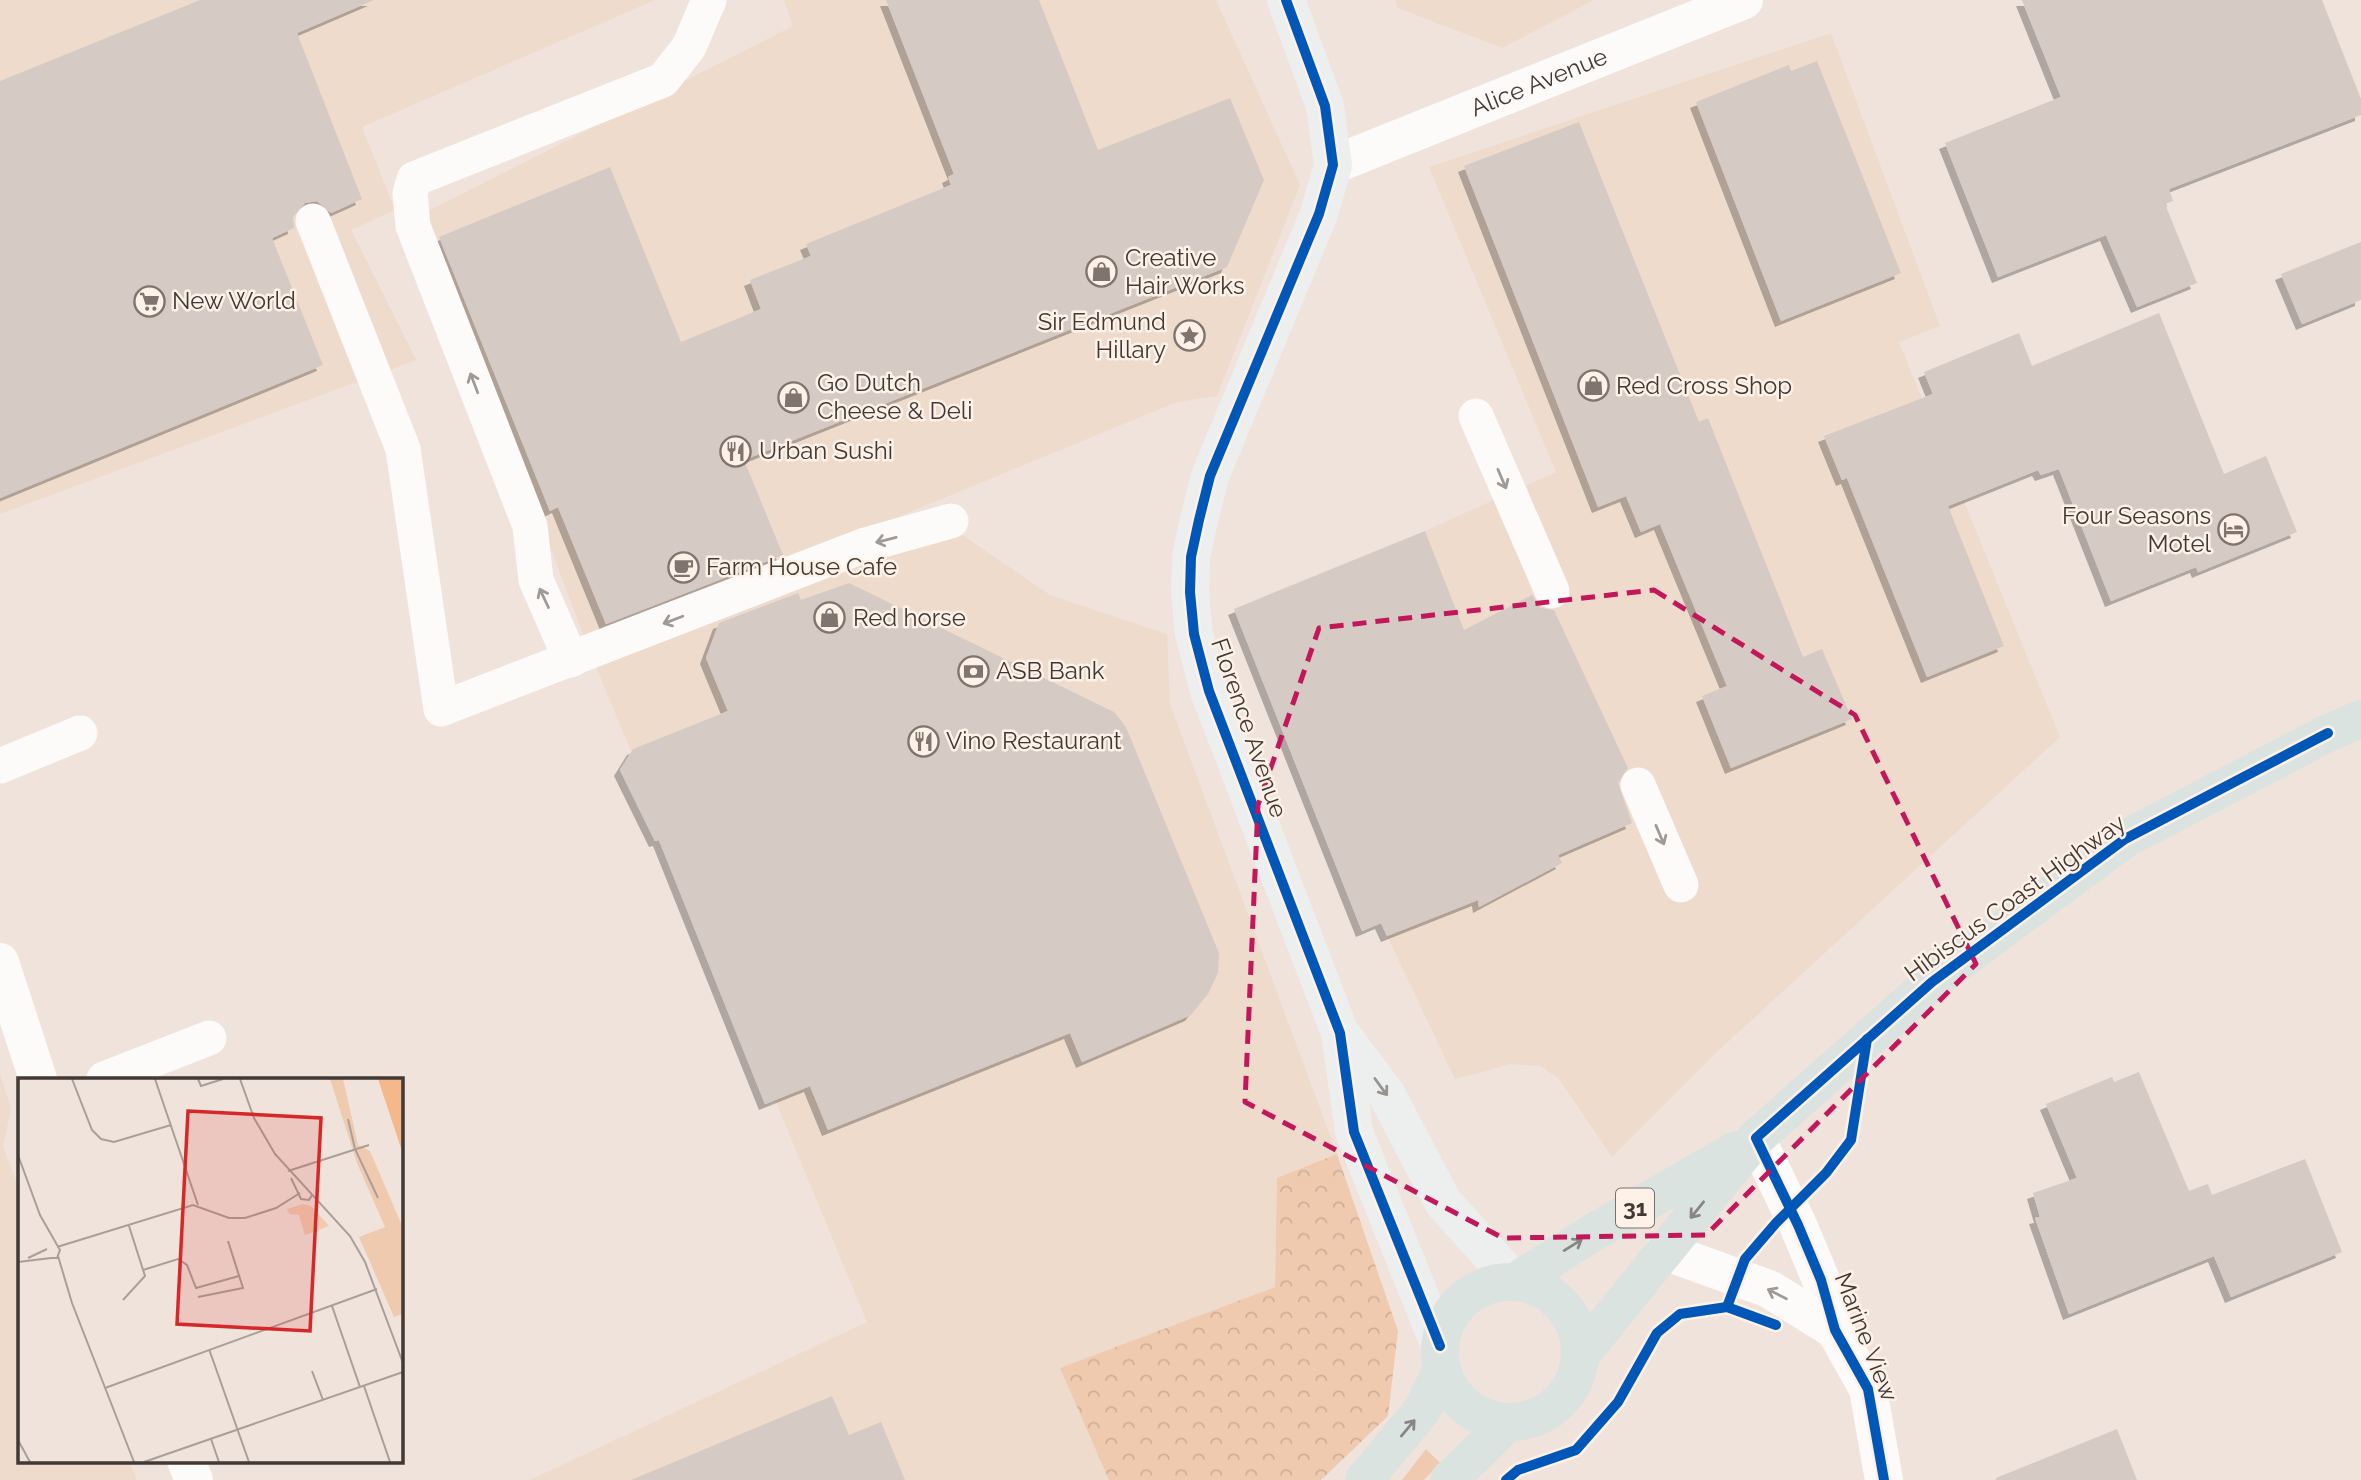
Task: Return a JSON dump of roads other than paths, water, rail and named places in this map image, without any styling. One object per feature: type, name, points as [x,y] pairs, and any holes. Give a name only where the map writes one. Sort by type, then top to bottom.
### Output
[{"type":"main road","name":"Hibiscus Coast Highway","points":[[1580,1356],[1756,1138],[1932,982],[2125,839],[2328,733],[2361,719]]},
{"type":"main road","name":"Hibiscus Coast Highway","points":[[1515,1282],[1594,1232],[1756,1138]]},
{"type":"main road","points":[[1515,1282],[1536,1287],[1555,1298],[1569,1314],[1578,1334],[1580,1356]]},
{"type":"main road","name":"31","points":[[1363,1480],[1423,1410],[1441,1357],[1446,1324],[1458,1305],[1474,1292],[1494,1284],[1515,1282]]},
{"type":"main road","name":"31","points":[[1507,1423],[1528,1420],[1549,1411],[1565,1396],[1575,1377],[1580,1356]]},
{"type":"main road","points":[[1441,1357],[1451,1390],[1466,1407],[1485,1418],[1507,1423]]},
{"type":"main road","points":[[1449,1480],[1507,1423]]},
{"type":"street","name":"Florence Avenue","points":[[1286,0],[1325,106],[1333,165],[1319,214],[1210,476],[1191,557],[1190,592],[1194,635],[1209,691],[1340,1033],[1354,1132],[1441,1357]]},
{"type":"street","name":"Alice Avenue","points":[[1333,165],[1745,0]]},
{"type":"street","points":[[0,962],[38,1078]]},
{"type":"street","name":"Florence Avenue","points":[[1340,1033],[1387,1095],[1443,1202],[1515,1282]]},
{"type":"street","name":"Marine View","points":[[1756,1138],[1821,1280],[1835,1330],[1868,1389],[1884,1480]]},
{"type":"street","name":"Marine View","points":[[1664,1251],[1769,1289],[1835,1330]]},
{"type":"street","points":[[186,1462],[194,1480]]},
{"type":"lane","points":[[571,660],[536,580],[530,526],[413,226],[410,194],[414,179],[663,80],[689,47],[709,0]]},
{"type":"lane","points":[[313,221],[403,449],[441,709],[865,545],[951,521]]},
{"type":"lane","points":[[1476,416],[1552,590]]},
{"type":"lane","points":[[0,765],[80,733]]},
{"type":"lane","points":[[1638,785],[1681,885]]},
{"type":"lane","points":[[107,1078],[209,1038]]},
{"type":"place","name":"Creative Hair Works","points":[[1102,272]]},
{"type":"place","name":"New World","points":[[149,301]]},
{"type":"place","name":"Sir Edmund Hillary","points":[[1189,336]]},
{"type":"place","name":"Red Cross Shop","points":[[1593,386]]},
{"type":"place","name":"Go Dutch Cheese & Deli","points":[[794,397]]},
{"type":"place","name":"Urban Sushi","points":[[736,451]]},
{"type":"place","name":"Four Seasons Motel","points":[[2234,530]]},
{"type":"place","name":"Farm House Cafe","points":[[683,567]]},
{"type":"place","name":"Red horse","points":[[830,618]]},
{"type":"place","name":"ASB Bank","points":[[973,671]]},
{"type":"place","name":"Vino Restaurant","points":[[923,741]]}]
